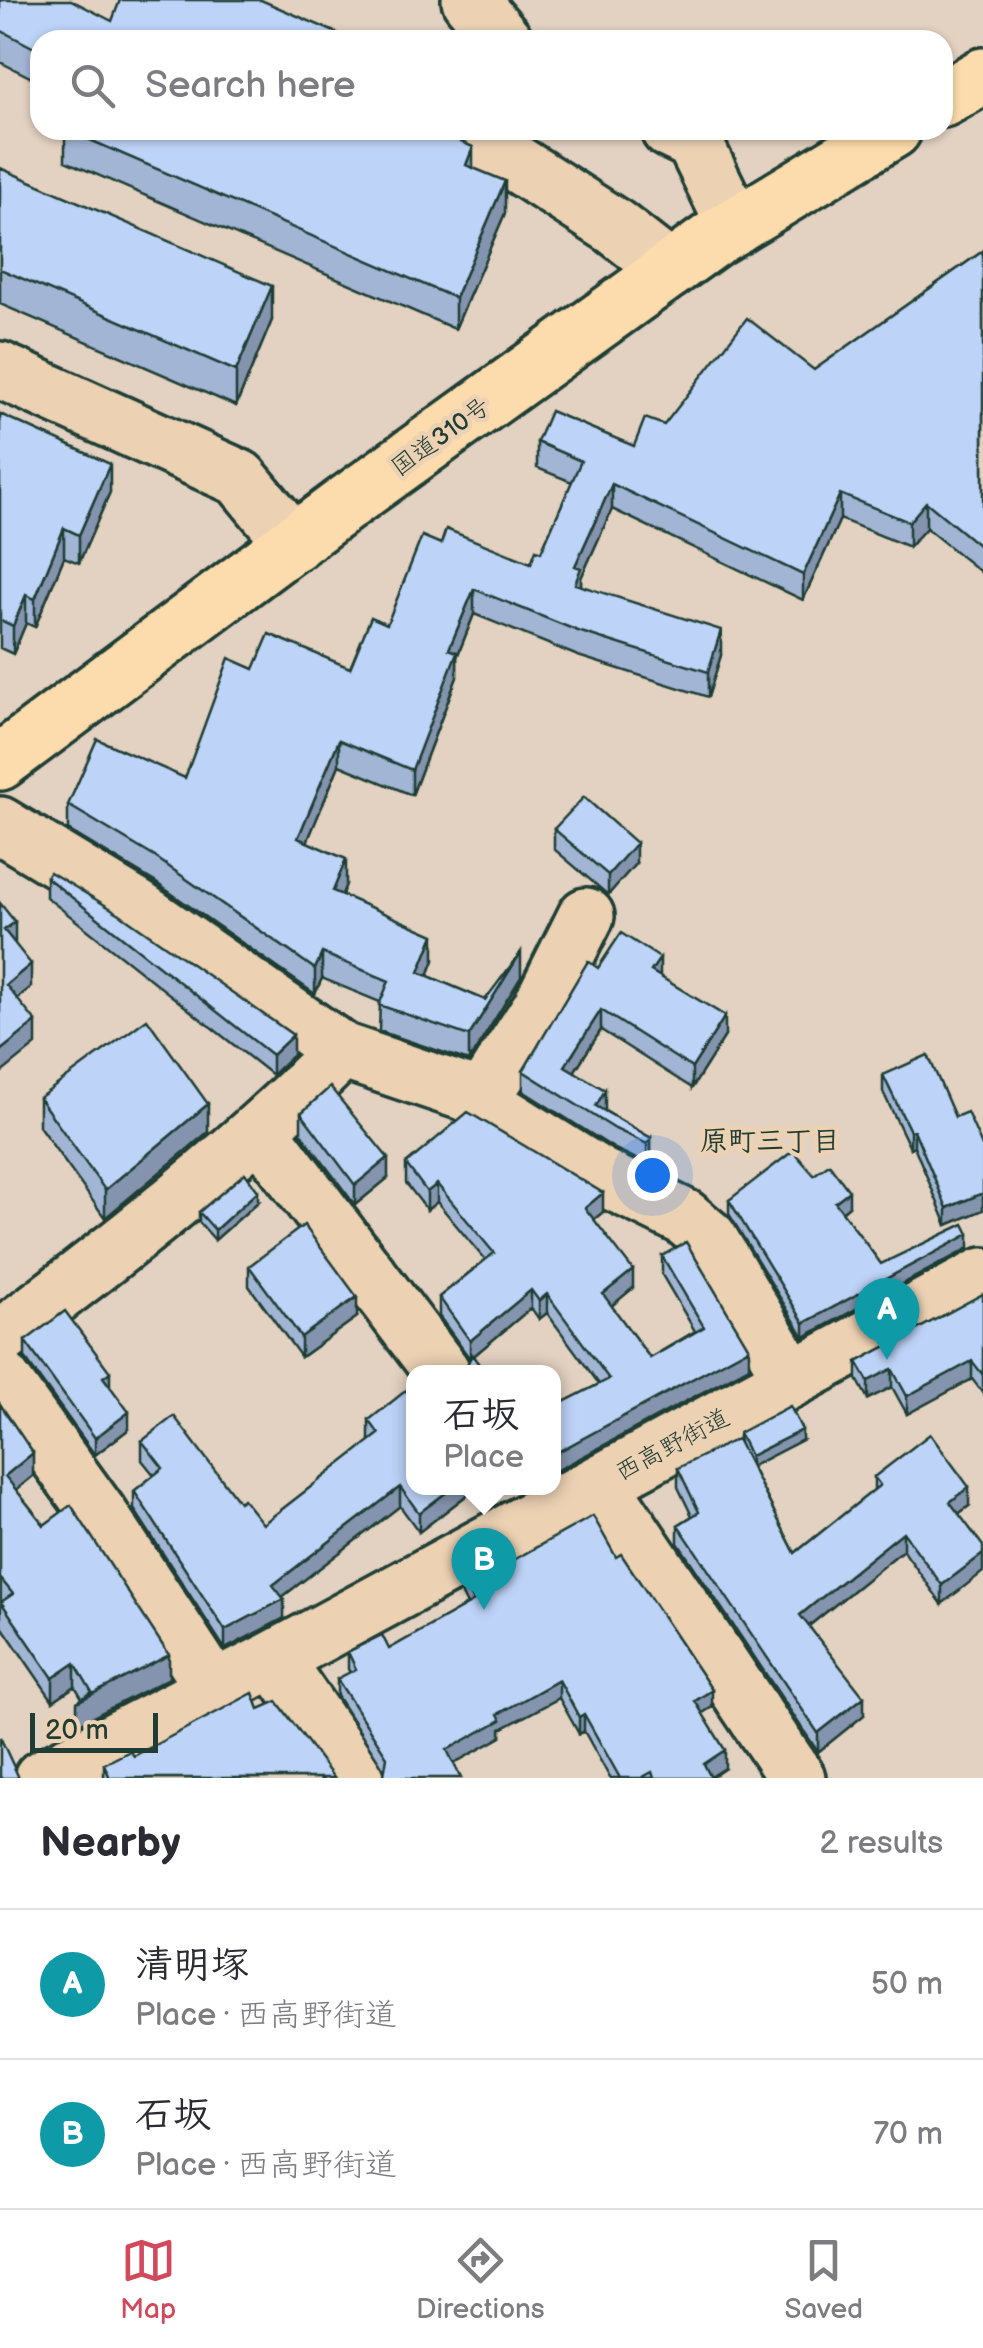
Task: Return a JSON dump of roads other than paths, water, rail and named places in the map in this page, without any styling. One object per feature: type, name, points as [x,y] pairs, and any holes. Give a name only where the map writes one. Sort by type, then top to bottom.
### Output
[{"type":"highway","points":[[953,93],[983,76]]},
{"type":"highway","name":"国道310号","points":[[0,762],[294,542],[670,270],[876,140]]},
{"type":"street","points":[[470,0],[496,30]]},
{"type":"street","points":[[479,140],[614,227],[670,270]]},
{"type":"street","points":[[690,140],[735,226]]},
{"type":"street","points":[[0,370],[240,478],[294,542]]},
{"type":"street","points":[[0,825],[137,908],[342,1052],[480,1100],[600,1176],[684,1217],[709,1238],[792,1379]]},
{"type":"street","points":[[480,1100],[540,1008],[586,916]]},
{"type":"street","points":[[0,1338],[122,1247],[261,1132],[342,1052]]},
{"type":"street","points":[[261,1132],[437,1365]]},
{"type":"street","name":"西高野街道","points":[[561,1493],[600,1483],[983,1276]]},
{"type":"street","points":[[0,1378],[102,1518],[215,1690]]},
{"type":"street","points":[[600,1483],[797,1778]]},
{"type":"street","name":"西高野街道","points":[[42,1778],[274,1659],[526,1502],[553,1495]]},
{"type":"street","points":[[274,1659],[356,1778]]},
{"type":"place","name":"清明塚","points":[[887,1360]]},
{"type":"place","name":"石坂","points":[[484,1610]]},
{"type":"district","name":"原町三丁目","points":[[770,1140]]}]
